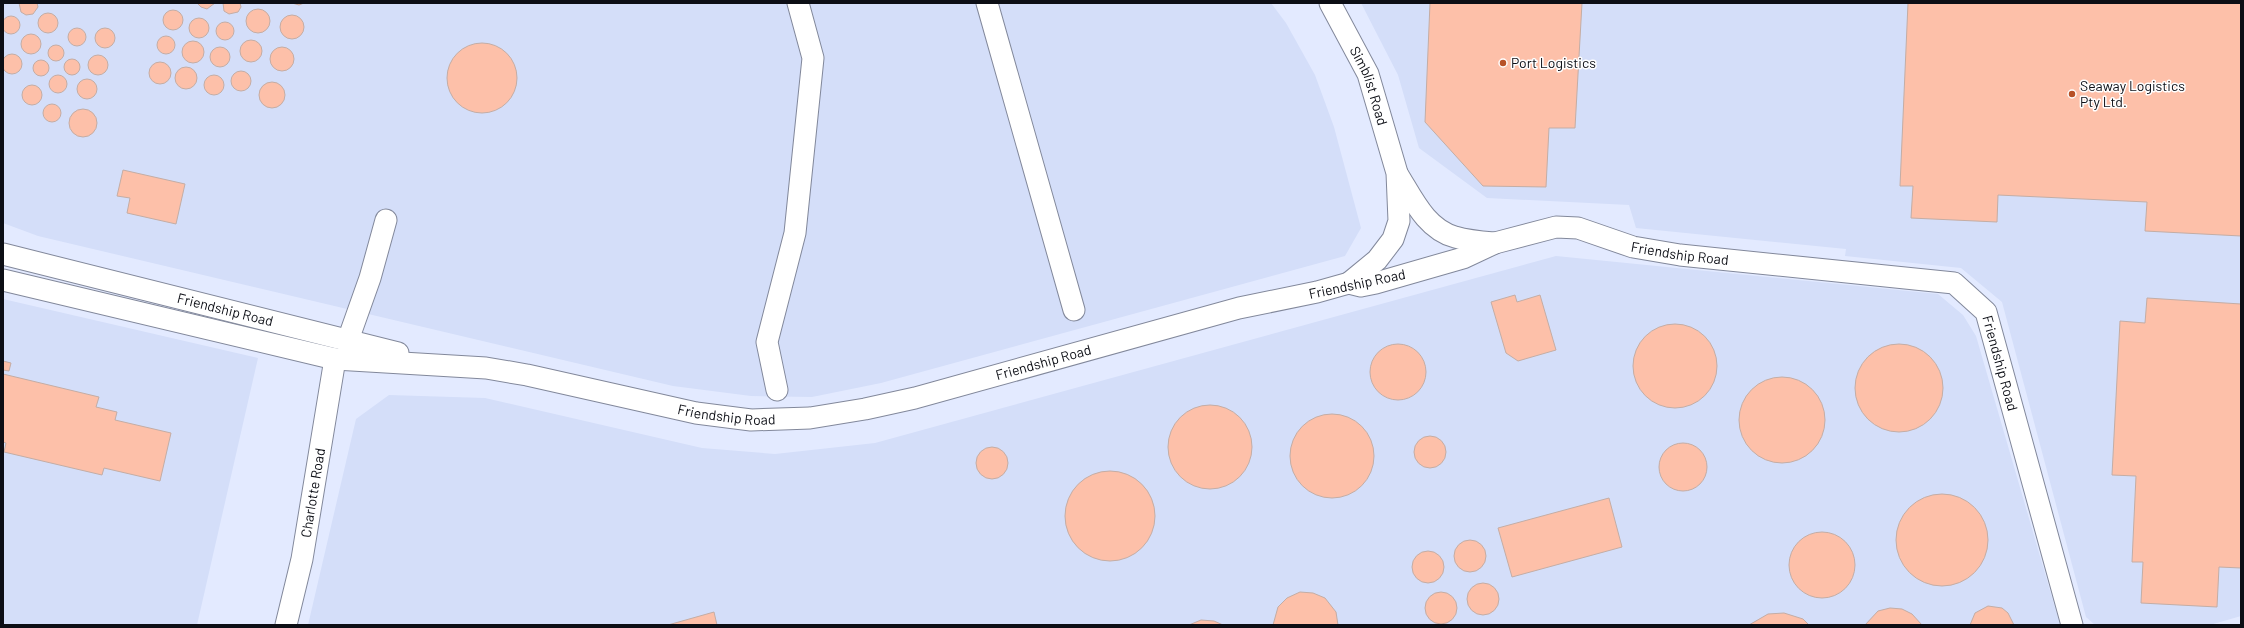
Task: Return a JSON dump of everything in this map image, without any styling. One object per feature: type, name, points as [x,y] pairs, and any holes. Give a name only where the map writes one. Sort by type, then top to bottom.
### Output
[{"type":"street","points":[[776,390],[767,342],[795,233],[813,58],[798,3]]},
{"type":"street","points":[[987,3],[1074,310]]},
{"type":"street","name":"Simblist Road","points":[[1330,3],[1368,74],[1397,173],[1399,220],[1393,239],[1377,260],[1349,283]]},
{"type":"street","name":"Simblist Road","points":[[1397,173],[1429,222],[1454,237],[1495,244]]},
{"type":"street","points":[[348,340],[370,278],[386,220]]},
{"type":"street","name":"Friendship Road","points":[[3,280],[335,359],[448,364],[486,368],[527,375],[696,413],[751,420],[810,418],[865,410],[915,398],[1239,308],[1317,292],[1349,283],[1361,286],[1376,283],[1463,258],[1495,244],[1556,227],[1578,228],[1633,247],[1680,255],[1954,283],[1986,312],[2072,625]]},
{"type":"street","name":"Friendship Road","points":[[3,254],[448,364]]},
{"type":"street","name":"Charlotte Road","points":[[286,625],[302,559],[335,359]]},
{"type":"shaded area","points":[[3,3],[1271,3],[1286,23],[1315,75],[1334,127],[1361,228],[1345,256],[881,383],[812,397],[751,396],[673,386],[38,236],[3,223]]},
{"type":"shaded area","points":[[1361,3],[2241,3],[2241,616],[2210,625],[2095,625],[2086,617],[2002,302],[1961,268],[1845,256],[1846,249],[1636,228],[1629,205],[1487,198],[1419,148],[1398,75]]},
{"type":"shaded area","points":[[1556,256],[1938,294],[1963,315],[1976,336],[2060,625],[308,625],[356,419],[389,395],[485,398],[702,448],[775,454],[875,443]]},
{"type":"shaded area","points":[[3,299],[258,358],[197,625],[3,625]]},
{"type":"building","points":[[19,3],[37,3],[38,7],[33,14],[26,15],[21,12]]},
{"type":"building","points":[[197,3],[215,3],[207,9],[201,7]]},
{"type":"building","points":[[223,3],[240,3],[241,7],[238,12],[229,14],[224,11]]},
{"type":"building","points":[[292,3],[304,3],[299,5]]},
{"type":"building","name":"Port Logistics","points":[[1430,3],[1582,3],[1575,128],[1549,128],[1546,187],[1483,186],[1425,122]]},
{"type":"building","name":"Seaway Logistics Pty Ltd.","points":[[1908,3],[2241,3],[2241,236],[2145,231],[2147,202],[1998,195],[1997,222],[1911,218],[1913,186],[1900,186]]},
{"type":"building","points":[[258,9],[266,13],[270,21],[266,29],[258,33],[250,29],[246,21],[250,13]]},
{"type":"building","points":[[169,10],[177,10],[183,16],[183,24],[177,30],[169,30],[163,24],[163,16]]},
{"type":"building","points":[[48,13],[55,16],[58,23],[55,30],[48,33],[41,30],[38,23],[41,16]]},
{"type":"building","points":[[292,15],[300,19],[304,27],[300,35],[292,39],[284,35],[280,27],[284,19]]},
{"type":"building","points":[[7,16],[15,16],[20,21],[18,32],[15,34],[7,34],[2,29],[2,21]]},
{"type":"building","points":[[195,18],[203,18],[209,24],[209,32],[203,38],[195,38],[189,32],[189,24]]},
{"type":"building","points":[[221,22],[229,22],[234,27],[232,38],[229,40],[221,40],[216,35],[216,27]]},
{"type":"building","points":[[73,28],[81,28],[86,33],[84,44],[81,46],[73,46],[68,41],[68,33]]},
{"type":"building","points":[[105,28],[112,31],[115,38],[112,45],[105,48],[98,45],[95,38],[98,31]]},
{"type":"building","points":[[31,34],[38,37],[41,44],[38,51],[31,54],[24,51],[21,44],[24,37]]},
{"type":"building","points":[[162,36],[170,36],[175,41],[173,52],[170,54],[162,54],[157,49],[157,41]]},
{"type":"building","points":[[251,40],[259,43],[262,51],[259,59],[251,62],[243,59],[240,51],[243,43]]},
{"type":"building","points":[[193,41],[201,44],[204,52],[201,60],[193,63],[185,60],[182,52],[185,44]]},
{"type":"building","points":[[475,43],[489,43],[502,49],[511,58],[515,64],[517,78],[515,92],[507,103],[496,111],[489,113],[475,113],[468,111],[457,103],[449,92],[447,85],[447,71],[449,64],[457,53],[468,45]]},
{"type":"building","points":[[56,45],[62,47],[64,53],[62,59],[56,61],[50,59],[48,53],[50,47]]},
{"type":"building","points":[[216,47],[224,47],[230,53],[230,61],[224,67],[216,67],[210,61],[210,53]]},
{"type":"building","points":[[282,47],[290,51],[294,59],[290,67],[282,71],[274,67],[270,59],[274,51]]},
{"type":"building","points":[[12,54],[19,57],[22,64],[19,71],[12,74],[5,71],[2,64],[5,57]]},
{"type":"building","points":[[98,55],[105,58],[108,65],[105,72],[98,75],[91,72],[88,65],[91,58]]},
{"type":"building","points":[[72,59],[79,64],[80,67],[75,74],[72,75],[65,70],[64,67],[69,60]]},
{"type":"building","points":[[41,60],[47,62],[49,68],[47,74],[41,76],[35,74],[33,68],[35,62]]},
{"type":"building","points":[[156,62],[164,62],[171,69],[171,77],[164,84],[156,84],[149,77],[149,69]]},
{"type":"building","points":[[186,67],[194,70],[197,78],[194,86],[186,89],[178,86],[175,78],[178,70]]},
{"type":"building","points":[[237,71],[245,71],[251,77],[251,85],[245,91],[237,91],[231,85],[231,77]]},
{"type":"building","points":[[58,75],[64,78],[67,84],[64,90],[58,93],[52,90],[49,84],[52,78]]},
{"type":"building","points":[[214,75],[221,78],[224,85],[221,92],[214,95],[207,92],[204,85],[207,78]]},
{"type":"building","points":[[87,79],[94,82],[97,89],[94,96],[87,99],[80,96],[77,89],[80,82]]},
{"type":"building","points":[[272,82],[281,86],[285,95],[281,104],[272,108],[263,104],[259,95],[263,86]]},
{"type":"building","points":[[32,85],[39,88],[42,95],[39,102],[32,105],[25,102],[22,95],[25,88]]},
{"type":"building","points":[[48,104],[56,104],[61,109],[59,120],[56,122],[48,122],[43,117],[43,109]]},
{"type":"building","points":[[83,109],[93,113],[97,123],[93,133],[83,137],[73,133],[69,123],[73,113]]},
{"type":"building","points":[[123,170],[185,184],[176,224],[127,213],[130,198],[117,196]]},
{"type":"building","points":[[1515,295],[1517,302],[1540,295],[1556,350],[1518,361],[1506,353],[1491,302]]},
{"type":"building","points":[[2147,298],[2241,304],[2241,568],[2219,567],[2217,607],[2141,603],[2143,562],[2132,562],[2136,476],[2112,475],[2120,321],[2145,323]]},
{"type":"building","points":[[1667,324],[1683,324],[1699,331],[1710,342],[1717,358],[1717,374],[1714,382],[1705,396],[1699,401],[1683,408],[1667,408],[1651,401],[1640,390],[1633,374],[1633,358],[1640,342],[1651,331]]},
{"type":"building","points":[[1398,344],[1409,346],[1418,352],[1424,361],[1426,372],[1424,383],[1418,392],[1409,398],[1398,400],[1387,398],[1378,392],[1372,383],[1370,372],[1372,361],[1378,352],[1387,346]]},
{"type":"building","points":[[1899,344],[1916,348],[1930,357],[1939,371],[1943,388],[1939,405],[1930,419],[1916,428],[1899,432],[1882,428],[1868,419],[1859,405],[1855,388],[1859,371],[1868,357],[1882,348]]},
{"type":"building","points":[[3,361],[11,363],[9,371],[3,370]]},
{"type":"building","points":[[3,374],[99,397],[96,407],[117,412],[115,420],[171,433],[160,481],[104,468],[102,475],[4,452],[6,443],[3,442]]},
{"type":"building","points":[[1782,377],[1799,380],[1813,389],[1822,403],[1825,420],[1822,437],[1813,451],[1799,460],[1782,463],[1765,460],[1751,451],[1742,437],[1739,420],[1742,403],[1751,389],[1765,380]]},
{"type":"building","points":[[1210,405],[1226,408],[1240,417],[1249,431],[1252,447],[1249,463],[1240,477],[1226,486],[1210,489],[1194,486],[1180,477],[1171,463],[1168,447],[1171,431],[1180,417],[1194,408]]},
{"type":"building","points":[[1332,414],[1348,417],[1362,426],[1371,440],[1374,456],[1371,472],[1362,486],[1348,495],[1332,498],[1316,495],[1302,486],[1293,472],[1290,456],[1293,440],[1302,426],[1316,417]]},
{"type":"building","points":[[1427,436],[1433,436],[1443,443],[1446,452],[1445,458],[1439,465],[1433,468],[1427,468],[1417,461],[1414,455],[1414,449],[1421,439]]},
{"type":"building","points":[[1678,443],[1688,443],[1697,447],[1703,453],[1706,458],[1706,476],[1697,487],[1688,491],[1678,491],[1669,487],[1663,481],[1659,472],[1659,462],[1663,453],[1669,447]]},
{"type":"building","points":[[989,447],[995,447],[1005,454],[1008,463],[1007,469],[1001,476],[995,479],[989,479],[979,472],[976,466],[976,460],[983,450]]},
{"type":"building","points":[[1110,471],[1127,474],[1142,484],[1152,499],[1155,516],[1152,533],[1142,548],[1127,558],[1110,561],[1093,558],[1078,548],[1068,533],[1065,516],[1068,499],[1078,484],[1093,474]]},
{"type":"building","points":[[1942,494],[1960,497],[1975,507],[1985,522],[1988,540],[1985,558],[1975,573],[1960,583],[1942,586],[1924,583],[1909,573],[1899,558],[1896,540],[1899,522],[1909,507],[1924,497]]},
{"type":"building","points":[[1609,498],[1622,547],[1512,577],[1498,528]]},
{"type":"building","points":[[1822,532],[1835,535],[1845,542],[1852,552],[1855,565],[1852,578],[1845,588],[1835,595],[1822,598],[1809,595],[1799,588],[1792,578],[1789,565],[1792,552],[1799,542],[1809,535]]},
{"type":"building","points":[[1467,540],[1473,540],[1483,547],[1486,556],[1485,562],[1479,569],[1473,572],[1467,572],[1457,565],[1454,559],[1454,553],[1461,543]]},
{"type":"building","points":[[1425,551],[1431,551],[1441,558],[1444,567],[1443,573],[1437,580],[1431,583],[1425,583],[1415,576],[1412,570],[1412,564],[1419,554]]},
{"type":"building","points":[[1480,583],[1486,583],[1496,590],[1499,599],[1498,605],[1492,612],[1486,615],[1480,615],[1470,608],[1467,602],[1467,596],[1474,586]]},
{"type":"building","points":[[1300,592],[1313,593],[1325,598],[1336,612],[1338,625],[1273,625],[1278,607],[1287,598]]},
{"type":"building","points":[[1438,592],[1444,592],[1454,599],[1457,608],[1456,614],[1450,621],[1444,624],[1438,624],[1428,617],[1425,611],[1425,605],[1432,595]]},
{"type":"building","points":[[1988,606],[2002,608],[2008,613],[2014,625],[1970,625],[1975,613]]},
{"type":"building","points":[[1890,608],[1902,609],[1912,614],[1922,625],[1865,625],[1878,611]]},
{"type":"building","points":[[714,612],[717,625],[668,625]]},
{"type":"building","points":[[1784,613],[1803,619],[1809,625],[1749,625],[1768,614]]},
{"type":"building","points":[[1201,620],[1214,621],[1223,625],[1189,625]]},
{"type":"place","name":"Port Logistics","points":[[1503,63]]},
{"type":"place","name":"Seaway Logistics Pty Ltd.","points":[[2072,94]]}]
